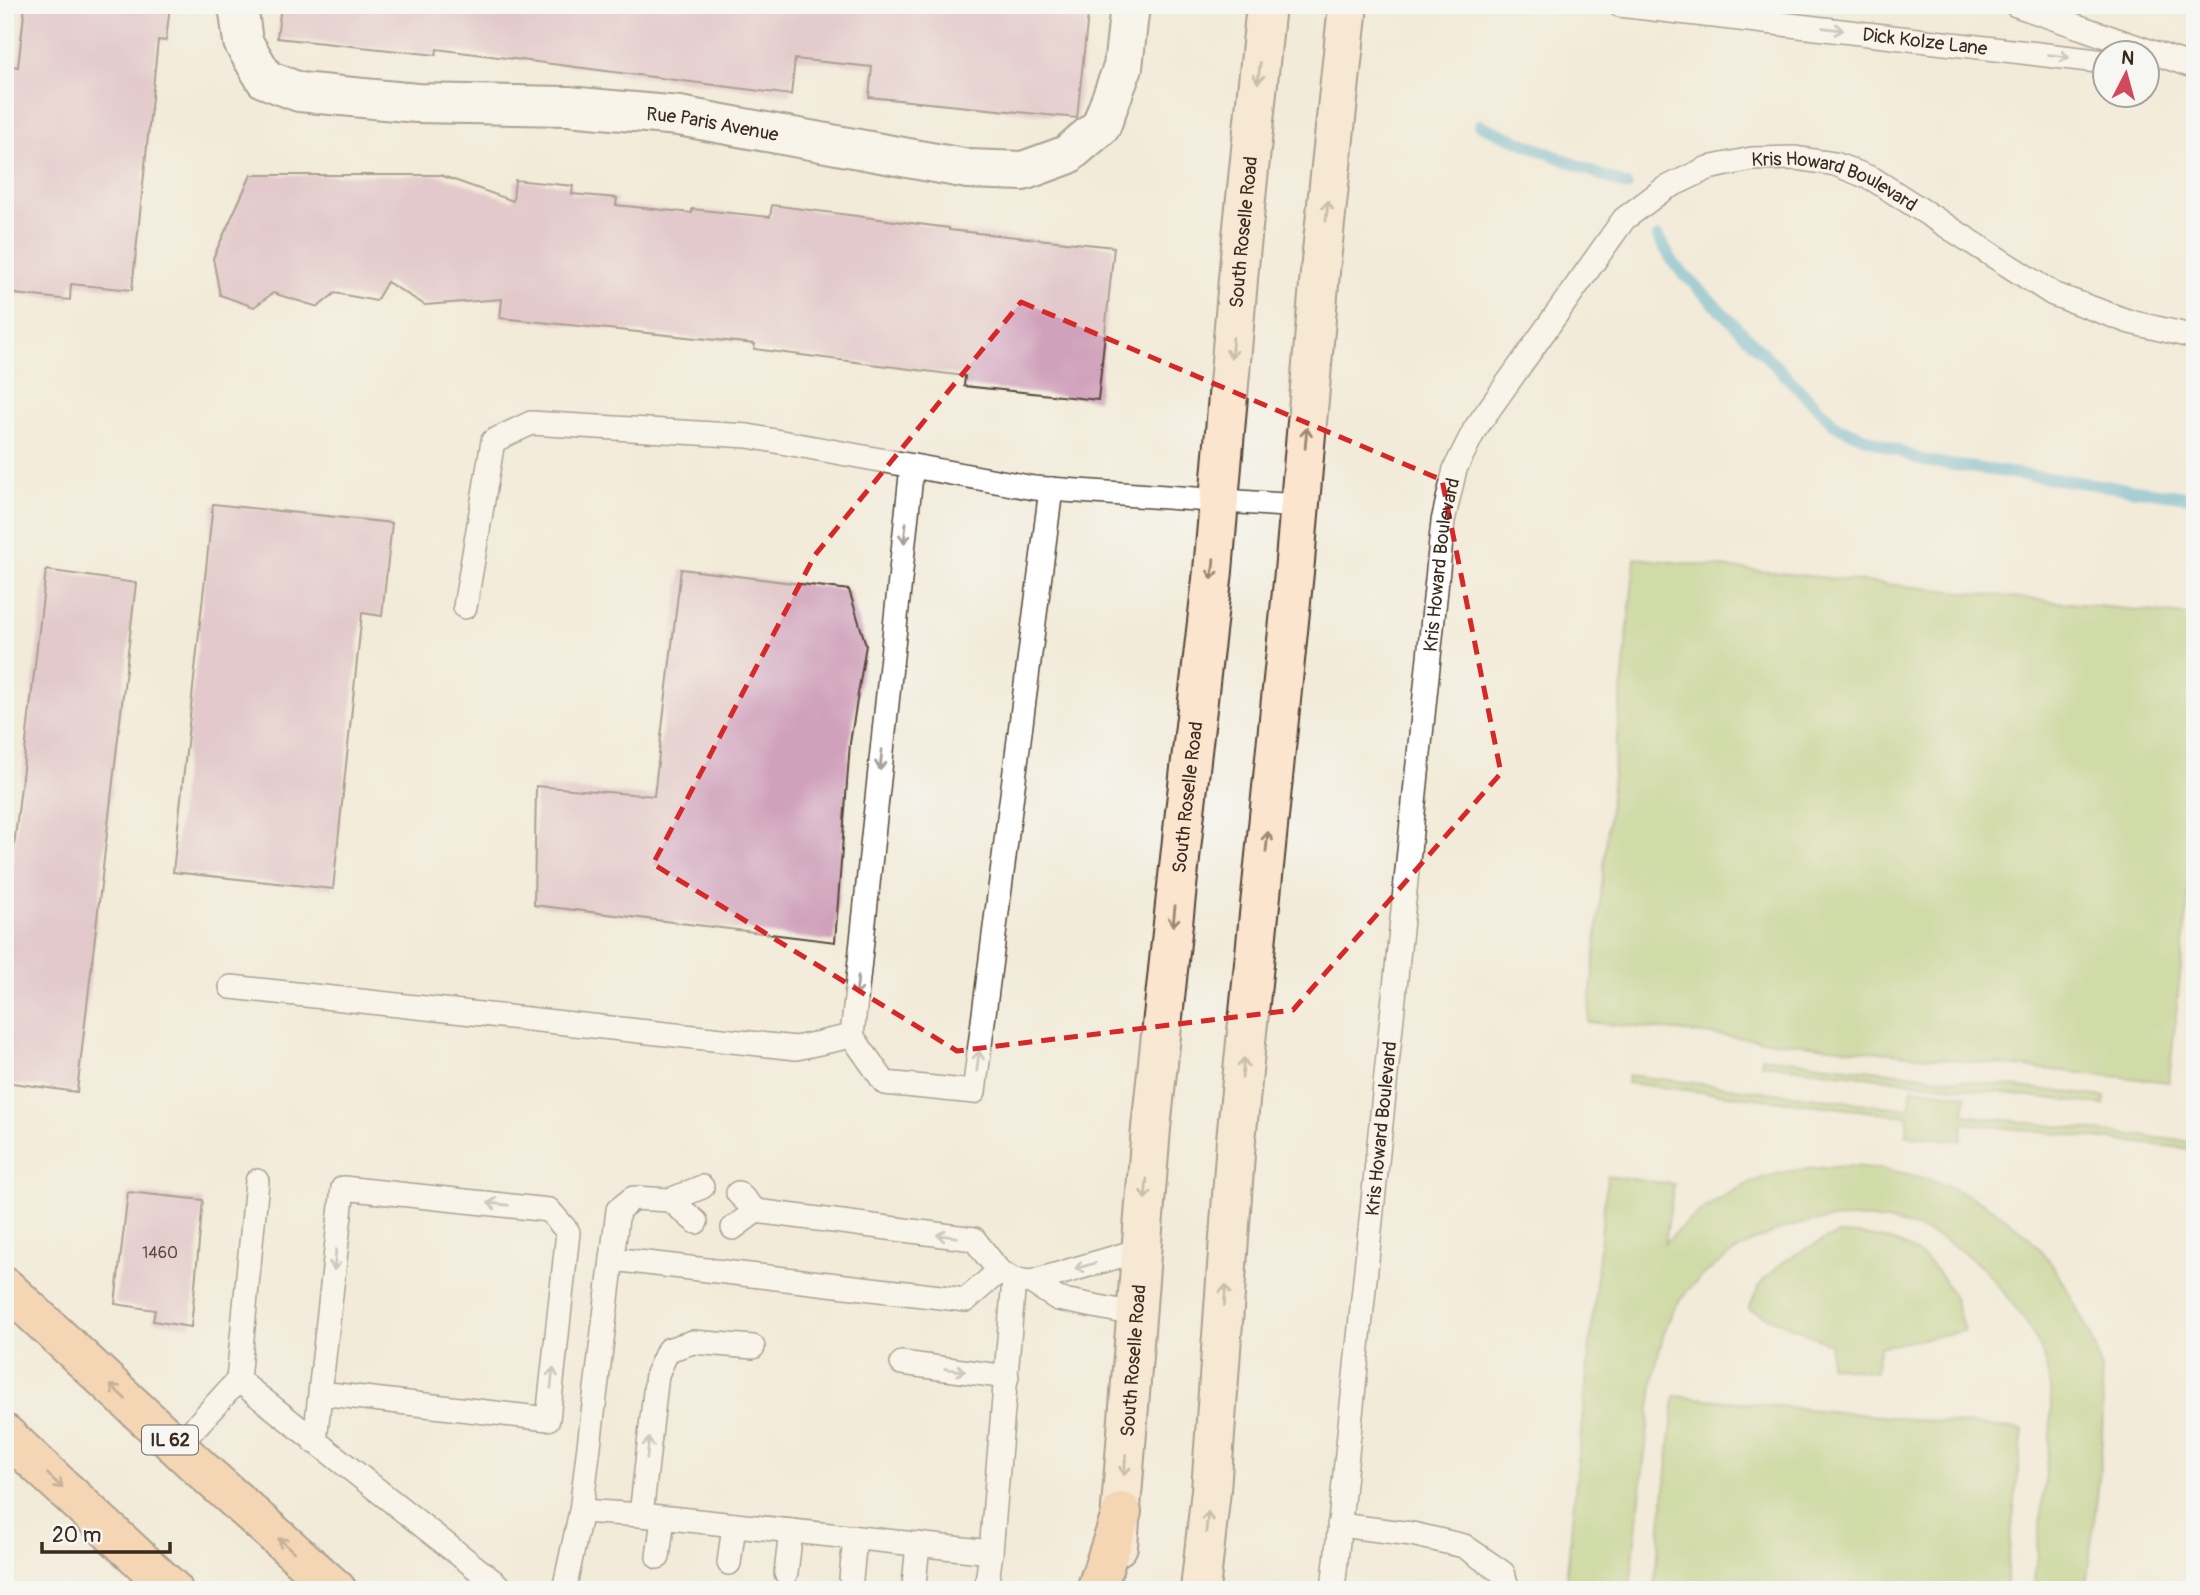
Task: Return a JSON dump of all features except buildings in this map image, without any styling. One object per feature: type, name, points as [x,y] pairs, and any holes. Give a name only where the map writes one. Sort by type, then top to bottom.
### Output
[{"type":"main road","name":"South Roselle Road","points":[[1114,1590],[1140,1250],[1182,839],[1213,570],[1266,5]]},
{"type":"main road","points":[[1200,1590],[1211,1490],[1236,1140],[1348,5]]},
{"type":"main road","name":"IL 62","points":[[5,1287],[177,1447],[337,1590]]},
{"type":"main road","points":[[5,1434],[173,1590]]},
{"type":"main road","points":[[1096,1590],[1122,1512]]},
{"type":"street","name":"Rue Paris Avenue","points":[[239,5],[243,42],[265,79],[299,92],[417,103],[568,106],[679,116],[968,169],[1023,171],[1067,155],[1101,126],[1123,67],[1130,5]]},
{"type":"lane","name":"Dick Kolze Lane","points":[[1619,5],[2092,60]]},
{"type":"lane","points":[[2016,5],[2195,70]]},
{"type":"lane","points":[[2162,67],[2195,70]]},
{"type":"lane","name":"Kris Howard Boulevard","points":[[1333,1590],[1443,521],[1455,469],[1475,429],[1624,219],[1664,189],[1708,169],[1752,159],[1795,158],[1835,164],[1873,179],[2053,294],[2130,322],[2195,337]]},
{"type":"lane","points":[[466,607],[494,441],[531,423],[748,436],[1051,489],[1299,506]]},
{"type":"lane","points":[[912,466],[852,1036],[885,1083],[974,1092],[1051,489]]},
{"type":"lane","points":[[231,987],[796,1048],[852,1036]]},
{"type":"lane","points":[[177,1447],[238,1381],[257,1181]]},
{"type":"lane","points":[[564,1590],[581,1511],[618,1210],[633,1198],[670,1200],[702,1187]]},
{"type":"lane","points":[[314,1442],[343,1188],[549,1210],[568,1231],[548,1419],[320,1393]]},
{"type":"lane","points":[[738,1193],[756,1212],[974,1239],[1015,1278],[1058,1299],[1135,1314]]},
{"type":"lane","points":[[670,1200],[696,1222]]},
{"type":"lane","points":[[733,1228],[756,1212]]},
{"type":"lane","points":[[612,1259],[966,1300],[1015,1278],[1140,1250]]},
{"type":"lane","points":[[986,1590],[1015,1278]]},
{"type":"lane","points":[[658,1557],[652,1517],[657,1374],[668,1350],[694,1342],[753,1347]]},
{"type":"lane","points":[[902,1363],[1007,1377]]},
{"type":"lane","points":[[238,1381],[504,1590]]},
{"type":"lane","points":[[581,1511],[991,1552]]},
{"type":"lane","points":[[729,1563],[734,1525]]},
{"type":"lane","points":[[1339,1525],[1412,1534],[1464,1546],[1503,1573],[1508,1590]]},
{"type":"lane","points":[[786,1573],[791,1531]]},
{"type":"lane","points":[[851,1580],[855,1538]]},
{"type":"lane","points":[[914,1585],[918,1545]]},
{"type":"highlighted area","points":[[1021,302],[1442,480],[1501,773],[1293,1010],[957,1051],[653,864],[815,555]]},
{"type":"green space","points":[[1635,558],[2195,616],[2195,831],[2169,1082],[1588,1022]]},
{"type":"green space","points":[[1762,1057],[2105,1097],[2104,1105],[1761,1064]]},
{"type":"green space","points":[[1628,1075],[1909,1109],[1912,1088],[1966,1095],[1964,1115],[2191,1142],[2193,1133],[2195,1160],[2189,1159],[2190,1149],[1963,1123],[1961,1141],[1906,1135],[1908,1116],[1627,1083]]},
{"type":"green space","points":[[1845,1166],[1899,1172],[1951,1188],[1975,1199],[2020,1230],[2040,1249],[2061,1279],[2090,1334],[2101,1372],[2103,1426],[2086,1590],[2033,1590],[2050,1439],[2051,1404],[2047,1369],[2028,1325],[1987,1272],[1951,1244],[1920,1230],[1888,1221],[1854,1218],[1820,1220],[1787,1228],[1756,1240],[1727,1257],[1682,1297],[1666,1328],[1655,1374],[1630,1590],[1565,1590],[1607,1176],[1674,1184],[1665,1243],[1689,1220],[1717,1200],[1748,1184],[1788,1171]]},
{"type":"green space","points":[[1839,1234],[1890,1241],[1919,1254],[1942,1278],[1954,1299],[1964,1331],[1880,1347],[1875,1372],[1829,1366],[1831,1344],[1749,1309],[1762,1283],[1780,1265],[1808,1247]]},
{"type":"green space","points":[[1675,1396],[2023,1430],[2005,1590],[1654,1590]]},
{"type":"waterway","points":[[1480,125],[1627,186]]},
{"type":"waterway","points":[[1658,237],[1675,265],[1836,426],[1923,461],[2195,498]]}]
